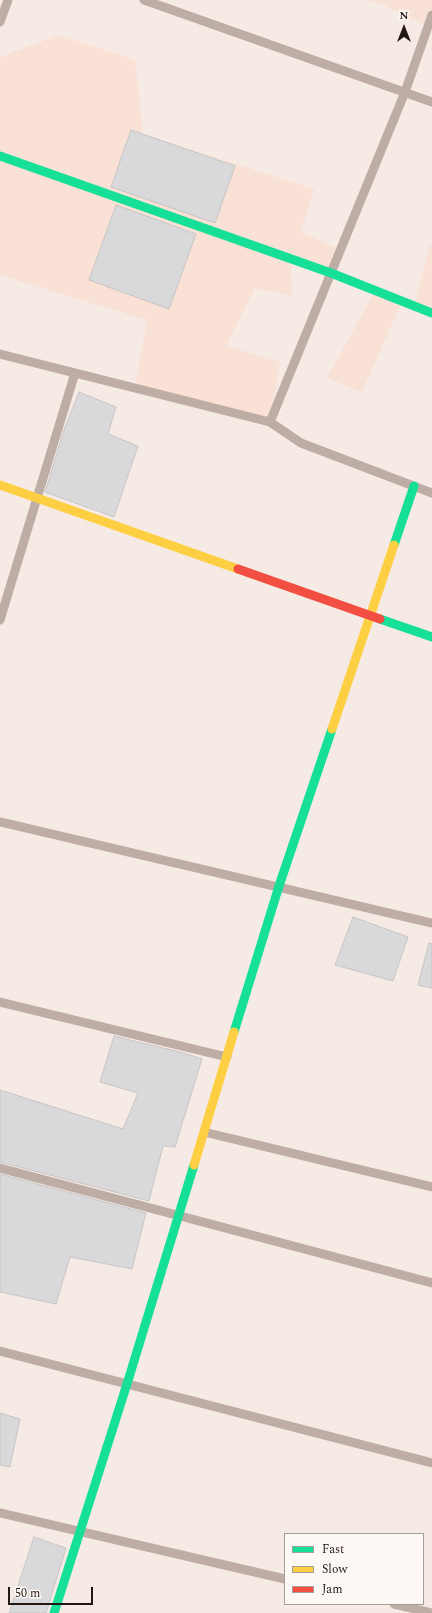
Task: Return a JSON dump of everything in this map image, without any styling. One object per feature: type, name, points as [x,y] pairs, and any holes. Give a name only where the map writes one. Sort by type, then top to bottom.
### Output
[{"type":"street","points":[[0,22],[8,0]]},
{"type":"street","points":[[144,0],[432,102]]},
{"type":"street","points":[[270,422],[405,92],[432,15]]},
{"type":"street","points":[[0,156],[331,273],[432,313]]},
{"type":"street","points":[[0,354],[270,422],[301,443],[432,493]]},
{"type":"street","points":[[0,620],[75,373]]},
{"type":"street","points":[[0,485],[432,637]]},
{"type":"street","points":[[54,1613],[127,1384],[279,886],[414,486]]},
{"type":"street","points":[[0,822],[432,922]]},
{"type":"street","points":[[0,1002],[227,1057]]},
{"type":"street","points":[[204,1132],[432,1187]]},
{"type":"street","points":[[0,1168],[432,1283]]},
{"type":"street","points":[[0,1351],[432,1463]]},
{"type":"street","points":[[0,1514],[284,1579]]},
{"type":"street","points":[[398,1605],[432,1613]]},
{"type":"shaded area","points":[[364,0],[432,0],[432,28],[380,3]]},
{"type":"shaded area","points":[[59,35],[135,60],[143,134],[314,189],[301,232],[340,250],[331,273],[291,259],[292,296],[255,288],[226,346],[280,362],[270,422],[135,388],[147,320],[0,275],[0,57]]},
{"type":"shaded area","points":[[430,245],[432,246],[432,313],[414,306]]},
{"type":"shaded area","points":[[375,291],[402,301],[362,392],[327,378]]},
{"type":"building","points":[[131,130],[235,166],[215,223],[111,187]]},
{"type":"building","points":[[116,205],[196,234],[169,309],[89,280]]},
{"type":"building","points":[[79,392],[116,407],[108,434],[138,446],[114,517],[45,492],[65,427]]},
{"type":"building","points":[[353,917],[408,937],[393,981],[335,965]]},
{"type":"building","points":[[429,943],[432,944],[432,988],[418,985]]},
{"type":"building","points":[[114,1036],[184,1053],[202,1059],[175,1147],[163,1146],[149,1201],[0,1162],[0,1090],[123,1129],[138,1093],[100,1082]]},
{"type":"building","points":[[0,1174],[146,1213],[132,1269],[70,1257],[56,1304],[0,1292]]},
{"type":"building","points":[[0,1413],[20,1419],[10,1467],[0,1465]]},
{"type":"building","points":[[34,1537],[66,1548],[46,1613],[9,1613]]},
{"type":"traffic: fast","points":[[0,156],[331,273],[432,313]]},
{"type":"traffic: fast","points":[[394,545],[414,486]]},
{"type":"traffic: fast","points":[[380,619],[432,637]]},
{"type":"traffic: fast","points":[[234,1032],[279,886],[332,729]]},
{"type":"traffic: fast","points":[[54,1613],[127,1384],[194,1165]]},
{"type":"traffic: slow","points":[[0,485],[238,569]]},
{"type":"traffic: slow","points":[[332,729],[394,545]]},
{"type":"traffic: slow","points":[[194,1165],[234,1032]]},
{"type":"traffic: jam","points":[[238,569],[380,619]]}]
